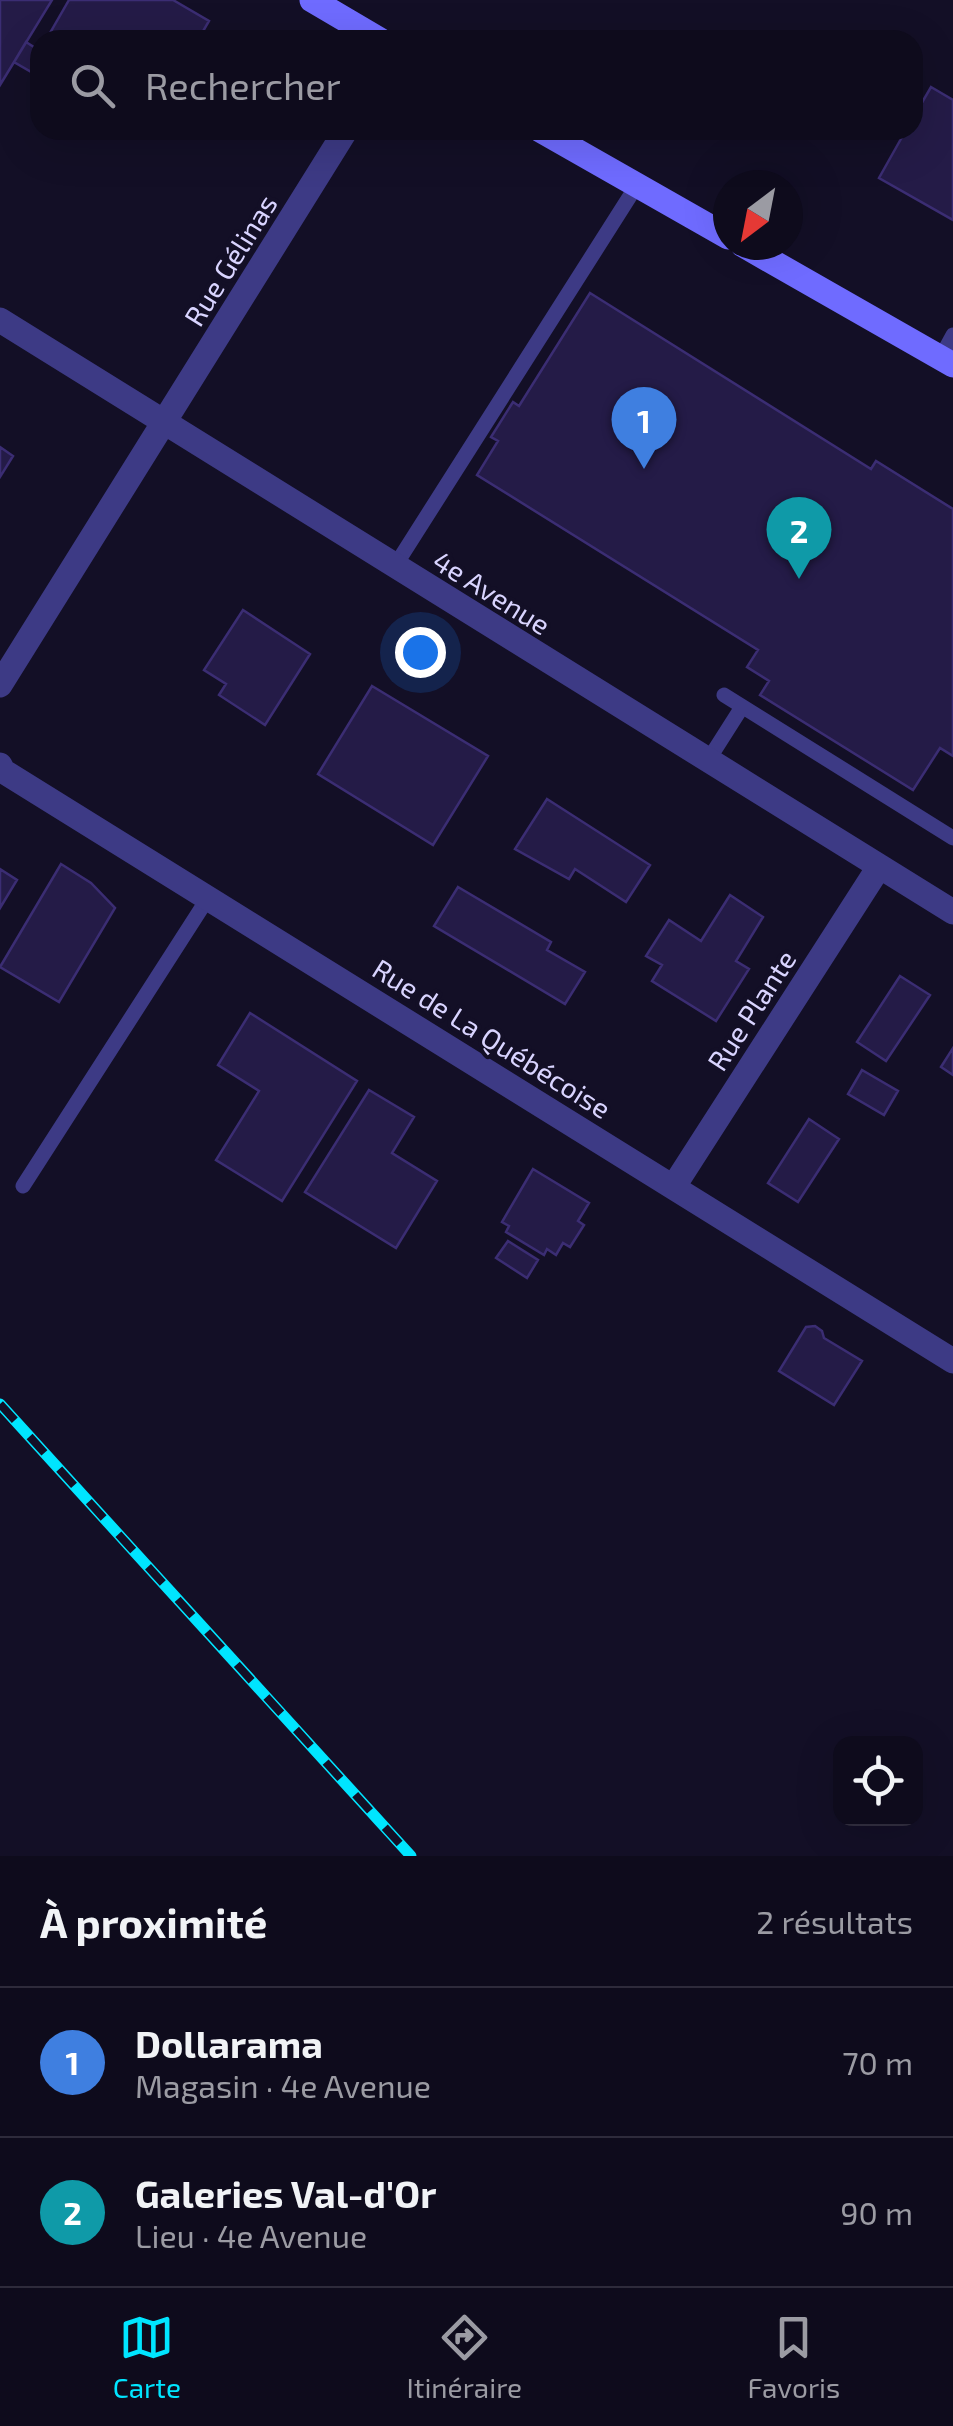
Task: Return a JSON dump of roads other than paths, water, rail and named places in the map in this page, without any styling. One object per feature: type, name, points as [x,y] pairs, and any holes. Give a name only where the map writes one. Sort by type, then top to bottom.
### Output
[{"type":"street","points":[[312,0],[363,30]]},
{"type":"street","name":"Rue Gélinas","points":[[165,421],[340,140]]},
{"type":"street","points":[[558,140],[713,228]]},
{"type":"street","points":[[772,260],[949,352]]},
{"type":"street","name":"4e Avenue","points":[[0,320],[953,912]]},
{"type":"street","points":[[0,685],[165,421]]},
{"type":"street","name":"Rue de La Québécoise","points":[[0,766],[953,1361]]},
{"type":"street","name":"Rue Plante","points":[[674,1186],[879,866]]},
{"type":"lane","points":[[395,566],[637,185]]},
{"type":"lane","points":[[724,696],[953,838]]},
{"type":"lane","points":[[707,762],[742,708]]},
{"type":"lane","points":[[22,1186],[208,898]]},
{"type":"railway","points":[[0,1404],[411,1856]]},
{"type":"place","name":"Dollarama","points":[[644,469]]},
{"type":"place","name":"Galeries Val-d'Or","points":[[799,579]]}]
